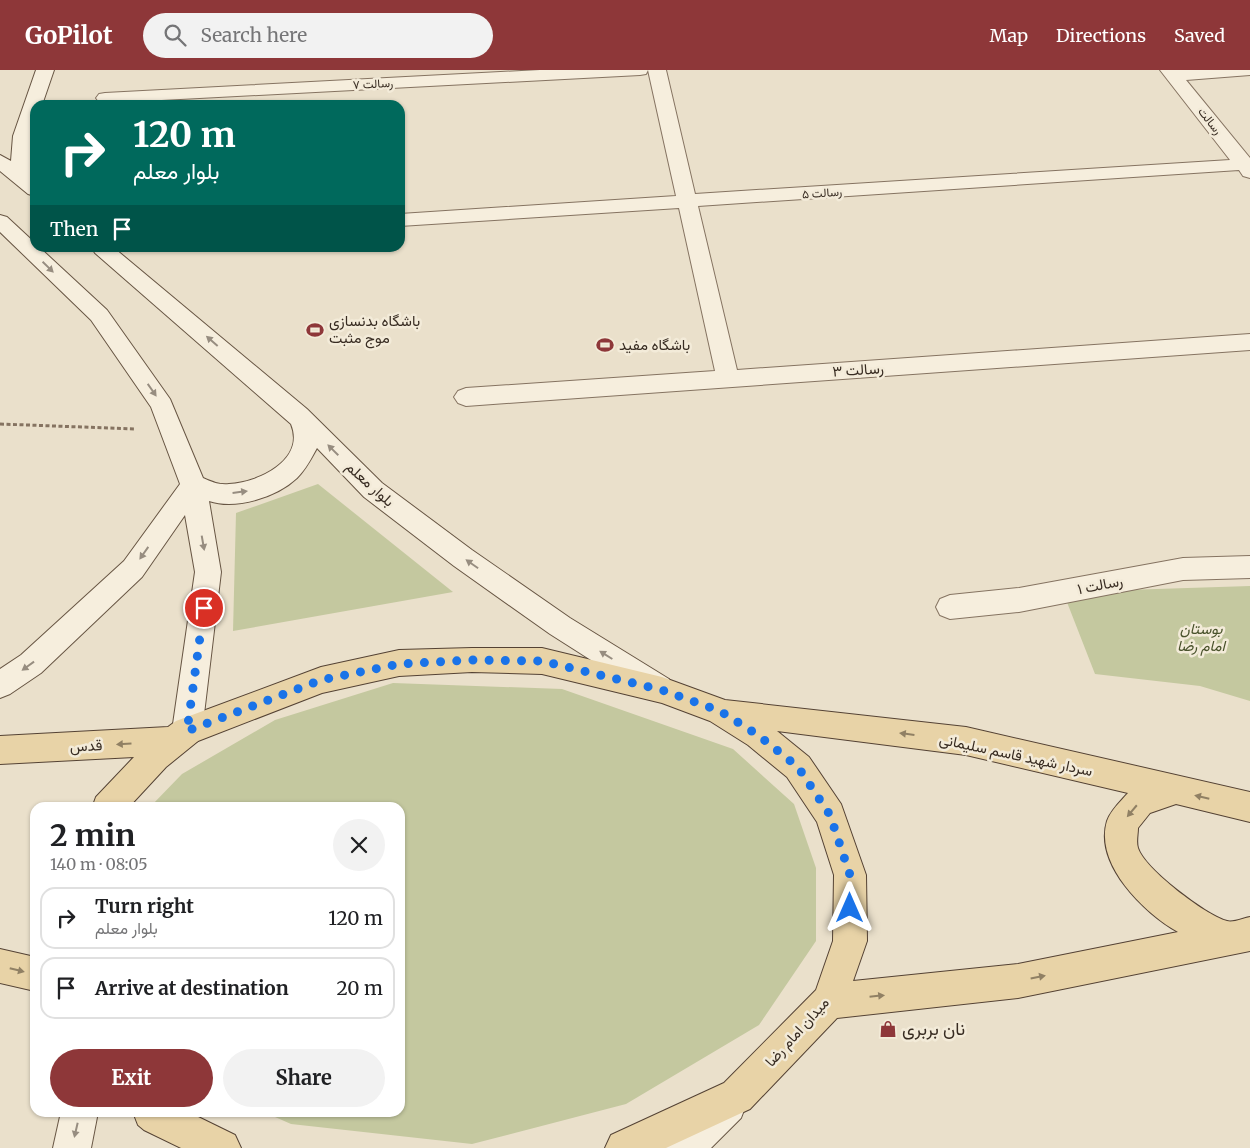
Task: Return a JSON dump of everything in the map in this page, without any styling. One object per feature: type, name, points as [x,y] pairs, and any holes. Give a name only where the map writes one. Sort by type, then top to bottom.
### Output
[{"type":"main road","name":"میدان امام رضا","points":[[112,802],[132,779],[180,736],[321,680],[399,664],[472,660],[542,661],[662,690],[720,711],[758,735],[798,767],[830,815],[850,875],[850,941],[829,1001],[737,1096],[624,1148]]},
{"type":"main road","name":"سردار شهید قاسم سلیمانی","points":[[720,711],[966,742],[1250,807]]},
{"type":"main road","name":"قدس","points":[[0,750],[180,736]]},
{"type":"main road","points":[[1175,790],[1140,802],[1122,823],[1122,853],[1143,882],[1186,918],[1238,936]]},
{"type":"main road","points":[[829,1001],[1018,981],[1238,936]]},
{"type":"main road","points":[[0,966],[30,973]]},
{"type":"main road","points":[[157,1117],[222,1148]]},
{"type":"street","points":[[35,100],[45,70]]},
{"type":"street","name":"رسالت ۷","points":[[105,98],[640,70]]},
{"type":"street","points":[[657,70],[728,379]]},
{"type":"street","points":[[1172,73],[1250,70]]},
{"type":"street","name":"رسالت","points":[[1172,73],[1248,167]]},
{"type":"street","points":[[20,177],[22,136],[30,113]]},
{"type":"street","points":[[0,161],[30,186]]},
{"type":"street","name":"رسالت ۵","points":[[405,220],[1248,167]]},
{"type":"street","points":[[0,221],[30,249]]},
{"type":"street","points":[[33,252],[99,315],[162,405],[193,485],[208,572],[180,736]]},
{"type":"street","name":"بلوار معلم","points":[[107,252],[299,415],[373,490],[463,558],[560,626],[662,690]]},
{"type":"street","name":"رسالت ۳","points":[[466,397],[1250,342]]},
{"type":"street","points":[[193,485],[215,493],[242,493],[269,485],[290,470],[304,451],[306,432],[299,415]]},
{"type":"street","points":[[0,684],[31,664],[133,568],[193,485]]},
{"type":"street","name":"رسالت ۱","points":[[950,607],[1019,600],[1183,569],[1250,566]]},
{"type":"street","points":[[684,1148],[737,1096]]},
{"type":"street","points":[[72,1148],[79,1117]]},
{"type":"path","points":[[0,424],[172,430]]},
{"type":"green space","points":[[318,484],[453,592],[233,631],[236,513]]},
{"type":"green space","name":"بوستان امام رضا","points":[[1250,586],[1250,701],[1200,686],[1095,674],[1063,592]]},
{"type":"green space","points":[[393,683],[562,689],[733,749],[794,804],[816,868],[816,941],[759,1025],[626,1104],[472,1144],[291,1124],[275,1117],[405,1117],[405,802],[155,802],[182,774],[275,720]]},
{"type":"place","name":"باشگاه بدنسازی موج مثبت","points":[[315,330]]},
{"type":"place","name":"باشگاه مفید","points":[[605,345]]},
{"type":"place","name":"نان بربری","points":[[888,1029]]},
{"type":"route","points":[[204,608],[187,731],[321,680],[399,664],[472,660],[542,661],[662,690],[720,711],[758,735],[798,767],[830,815],[850,875],[850,908]]}]
